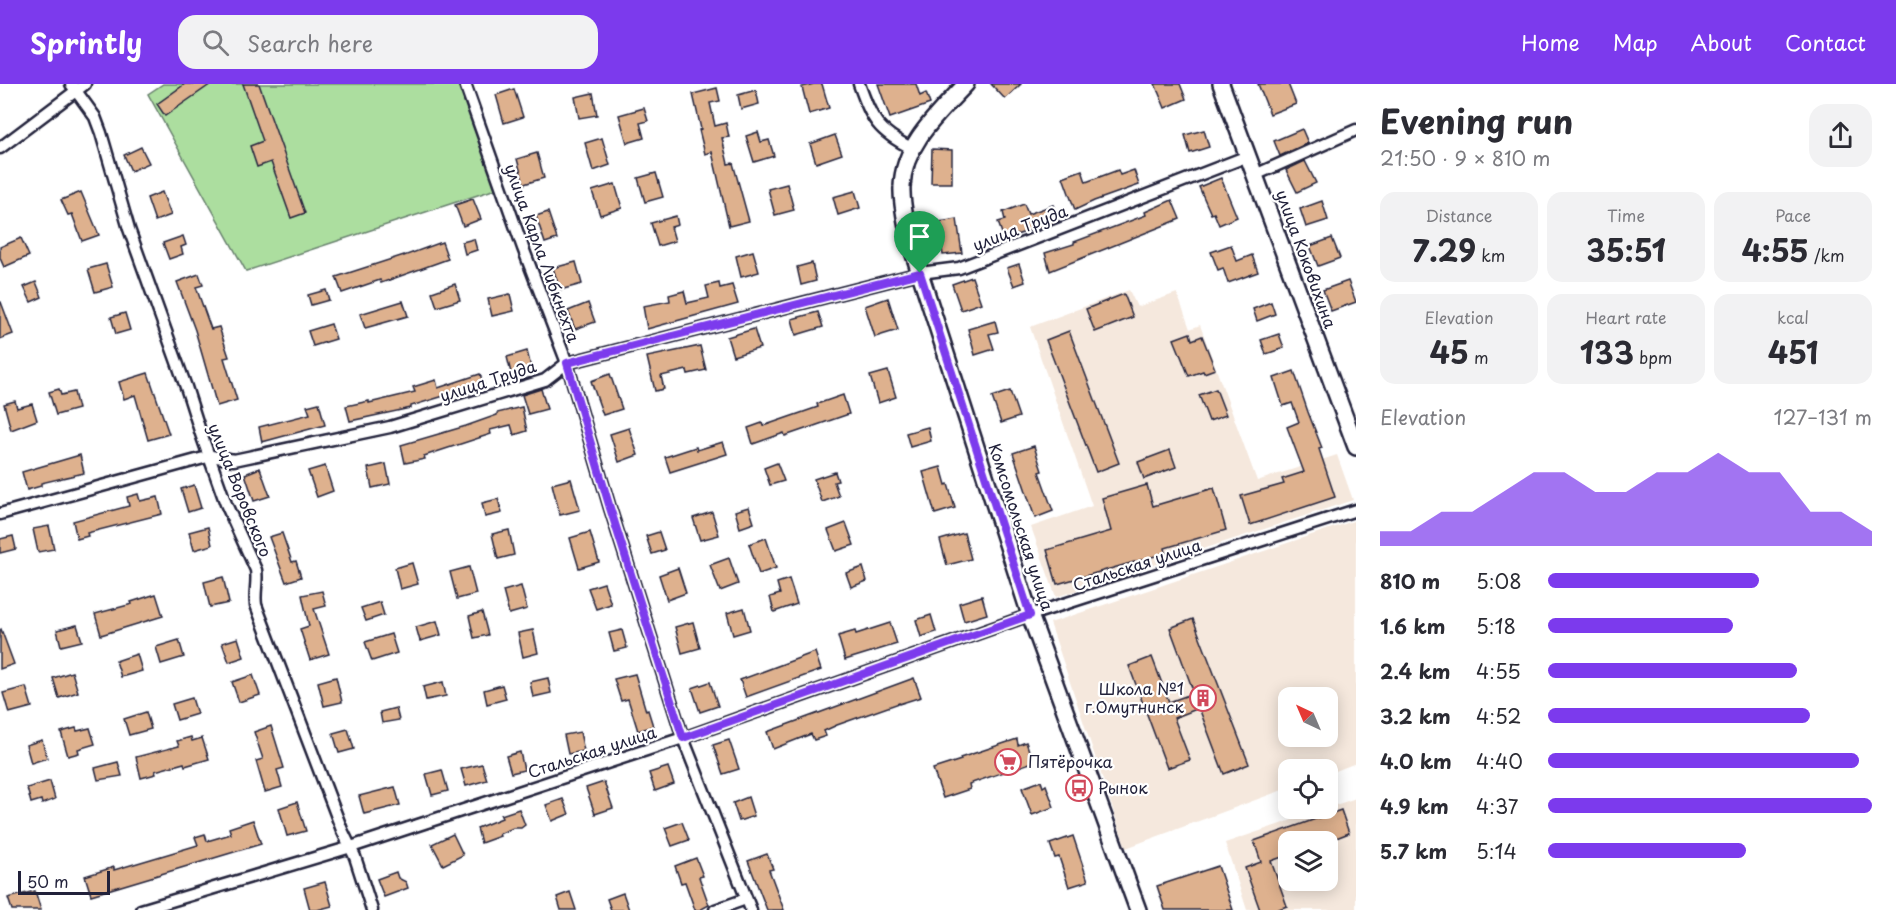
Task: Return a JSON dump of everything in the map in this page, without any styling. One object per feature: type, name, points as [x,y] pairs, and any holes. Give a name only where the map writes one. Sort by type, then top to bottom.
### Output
[{"type":"main road","name":"Комсомольская улица","points":[[966,84],[922,134],[903,171],[902,189],[910,242],[1030,615],[1138,910]]},
{"type":"main road","name":"улица Коковихина","points":[[1221,84],[1356,447]]},
{"type":"street","name":"улица Карла Либкнехта","points":[[465,84],[567,363],[683,738],[749,905]]},
{"type":"street","points":[[859,84],[878,126],[897,141],[913,148]]},
{"type":"street","points":[[0,148],[77,86]]},
{"type":"street","name":"улица Воровского","points":[[77,86],[95,117],[101,133],[129,229],[209,457],[226,504],[256,570],[254,596],[256,606],[342,830],[351,846],[372,910]]},
{"type":"street","points":[[1255,175],[1356,130]]},
{"type":"street","name":"улица Труда","points":[[0,514],[209,457],[234,460],[390,428],[545,380],[567,363],[920,273],[959,268],[1248,156]]},
{"type":"street","name":"Стальская улица","points":[[141,910],[351,846],[683,738],[1030,615],[1356,510]]},
{"type":"street","points":[[715,910],[749,905]]},
{"type":"shaded area","points":[[1129,290],[1137,307],[1177,293],[1190,329],[1200,325],[1257,481],[1337,455],[1353,500],[1056,597],[1031,527],[1092,506],[1030,327]]},
{"type":"shaded area","points":[[1356,520],[1356,763],[1338,770],[1338,759],[1278,759],[1278,792],[1126,848],[1050,623]]},
{"type":"shaded area","points":[[1356,798],[1356,910],[1247,910],[1225,843],[1295,819],[1338,819],[1338,804]]},
{"type":"green space","points":[[163,84],[461,84],[499,188],[246,271],[148,94]]},
{"type":"building","points":[[185,84],[211,84],[165,116],[157,104]]},
{"type":"building","points":[[243,84],[259,84],[305,213],[291,218],[271,162],[257,167],[250,146],[263,141]]},
{"type":"building","points":[[822,84],[829,108],[809,114],[802,87]]},
{"type":"building","points":[[878,84],[916,84],[920,96],[926,93],[930,104],[890,118]]},
{"type":"building","points":[[991,84],[1021,84],[1005,99]]},
{"type":"building","points":[[1155,84],[1180,84],[1186,99],[1165,108]]},
{"type":"building","points":[[1258,84],[1288,84],[1296,104],[1270,114]]},
{"type":"building","points":[[717,88],[720,101],[710,103],[715,126],[726,123],[729,137],[722,138],[728,164],[733,163],[749,221],[729,226],[712,152],[705,154],[693,94]]},
{"type":"building","points":[[514,89],[523,117],[504,123],[496,95]]},
{"type":"building","points":[[756,90],[759,104],[741,109],[738,95]]},
{"type":"building","points":[[593,93],[597,115],[579,118],[575,97]]},
{"type":"building","points":[[644,108],[648,121],[640,123],[644,138],[627,143],[619,115]]},
{"type":"building","points":[[1302,129],[1308,143],[1280,156],[1274,141]]},
{"type":"building","points":[[1204,130],[1209,147],[1190,153],[1185,135]]},
{"type":"building","points":[[758,132],[761,142],[769,140],[774,156],[754,162],[746,136]]},
{"type":"building","points":[[835,135],[842,154],[816,163],[810,144]]},
{"type":"building","points":[[602,138],[610,165],[593,171],[585,143]]},
{"type":"building","points":[[141,147],[149,163],[131,171],[124,155]]},
{"type":"building","points":[[932,149],[952,150],[952,183],[931,183]]},
{"type":"building","points":[[537,153],[544,178],[524,184],[517,159]]},
{"type":"building","points":[[1305,161],[1316,183],[1297,192],[1286,170]]},
{"type":"building","points":[[1082,170],[1086,182],[1118,170],[1120,175],[1134,170],[1139,185],[1075,210],[1063,177]]},
{"type":"building","points":[[656,173],[663,197],[645,202],[638,178]]},
{"type":"building","points":[[1221,178],[1237,217],[1219,225],[1214,213],[1211,214],[1199,187]]},
{"type":"building","points":[[615,184],[622,208],[600,215],[592,191]]},
{"type":"building","points":[[787,184],[794,210],[775,215],[768,189]]},
{"type":"building","points":[[855,191],[860,208],[838,215],[833,197]]},
{"type":"building","points":[[81,192],[99,235],[82,241],[72,214],[68,215],[61,200]]},
{"type":"building","points":[[162,192],[171,215],[155,221],[147,198]]},
{"type":"building","points":[[473,199],[481,219],[463,226],[455,205]]},
{"type":"building","points":[[1172,200],[1180,219],[1050,271],[1045,253],[1146,215],[1145,212]]},
{"type":"building","points":[[1322,201],[1328,220],[1306,227],[1300,209]]},
{"type":"building","points":[[1024,204],[1028,214],[1053,205],[1059,221],[1004,239],[998,222],[1005,220],[1003,212]]},
{"type":"building","points":[[548,212],[557,239],[545,243],[536,216]]},
{"type":"building","points":[[676,216],[678,225],[671,227],[675,241],[658,246],[651,223]]},
{"type":"building","points":[[957,219],[962,253],[943,255],[938,222]]},
{"type":"building","points":[[183,236],[186,245],[181,247],[183,254],[169,259],[163,243]]},
{"type":"building","points":[[21,238],[29,256],[4,267],[0,258],[0,247]]},
{"type":"building","points":[[1332,238],[1340,258],[1318,266],[1310,246]]},
{"type":"building","points":[[474,239],[477,250],[465,254],[462,242]]},
{"type":"building","points":[[442,242],[448,259],[381,283],[380,280],[342,293],[336,277]]},
{"type":"building","points":[[1231,245],[1237,261],[1252,255],[1258,272],[1228,283],[1223,268],[1218,270],[1211,252]]},
{"type":"building","points":[[753,251],[759,272],[741,277],[736,256]]},
{"type":"building","points":[[576,262],[582,284],[560,290],[553,268]]},
{"type":"building","points":[[812,263],[816,281],[801,285],[797,267]]},
{"type":"building","points":[[106,264],[113,287],[95,292],[88,269]]},
{"type":"building","points":[[1019,264],[1025,282],[1014,286],[1007,268]]},
{"type":"building","points":[[199,274],[203,285],[196,287],[211,329],[219,327],[229,357],[224,358],[237,400],[217,406],[195,330],[177,282]]},
{"type":"building","points":[[972,277],[981,303],[961,310],[952,284]]},
{"type":"building","points":[[1348,281],[1356,302],[1331,311],[1323,290]]},
{"type":"building","points":[[36,282],[42,297],[31,302],[24,287]]},
{"type":"building","points":[[719,283],[720,288],[732,285],[738,304],[647,329],[643,306],[670,301],[669,295],[684,291],[687,303],[709,298],[706,286]]},
{"type":"building","points":[[455,284],[460,300],[437,307],[432,292]]},
{"type":"building","points":[[326,290],[329,300],[311,305],[308,295]]},
{"type":"building","points":[[510,294],[514,311],[492,316],[488,299]]},
{"type":"building","points":[[1124,294],[1133,317],[1095,332],[1086,309]]},
{"type":"building","points":[[888,298],[898,330],[875,337],[865,306]]},
{"type":"building","points":[[403,301],[408,316],[365,328],[360,314]]},
{"type":"building","points":[[0,302],[13,334],[0,339]]},
{"type":"building","points":[[1271,302],[1275,314],[1257,321],[1253,309]]},
{"type":"building","points":[[588,303],[595,322],[575,329],[568,311]]},
{"type":"building","points":[[818,312],[823,327],[796,335],[792,319]]},
{"type":"building","points":[[125,313],[130,330],[116,334],[111,317]]},
{"type":"building","points":[[995,321],[998,332],[989,334],[994,349],[975,355],[968,329]]},
{"type":"building","points":[[331,324],[336,339],[313,346],[308,331]]},
{"type":"building","points":[[754,329],[760,348],[733,356],[727,337]]},
{"type":"building","points":[[1069,331],[1119,463],[1096,472],[1046,340]]},
{"type":"building","points":[[1190,333],[1192,340],[1202,336],[1215,369],[1189,376],[1174,339]]},
{"type":"building","points":[[1279,334],[1284,348],[1266,354],[1261,340]]},
{"type":"building","points":[[700,346],[706,370],[688,374],[687,370],[661,376],[664,389],[655,391],[647,357]]},
{"type":"building","points":[[527,351],[532,371],[512,377],[507,357]]},
{"type":"building","points":[[888,371],[896,397],[878,403],[870,376]]},
{"type":"building","points":[[1294,371],[1322,448],[1319,449],[1335,497],[1250,525],[1241,496],[1284,484],[1282,479],[1304,472],[1287,427],[1299,422],[1292,403],[1283,406],[1274,378]]},
{"type":"building","points":[[148,373],[169,434],[148,440],[135,395],[124,399],[119,382]]},
{"type":"building","points":[[480,374],[485,388],[459,397],[457,392],[411,406],[411,408],[350,421],[346,406],[415,392],[413,387],[436,380],[438,388]]},
{"type":"building","points":[[610,374],[622,409],[603,415],[591,381]]},
{"type":"building","points":[[59,389],[61,395],[74,392],[78,409],[56,415],[49,392]]},
{"type":"building","points":[[541,389],[547,409],[528,414],[522,395]]},
{"type":"building","points":[[1216,389],[1226,415],[1209,421],[1199,395]]},
{"type":"building","points":[[1010,391],[1019,417],[1001,423],[992,397]]},
{"type":"building","points":[[843,395],[849,414],[785,436],[784,433],[753,444],[748,428],[762,423],[763,426],[818,407],[817,404]]},
{"type":"building","points":[[15,401],[17,408],[32,404],[37,420],[11,430],[4,404]]},
{"type":"building","points":[[319,403],[325,425],[262,442],[259,427],[310,414],[307,406]]},
{"type":"building","points":[[522,407],[527,431],[514,435],[511,425],[490,430],[491,434],[424,456],[425,459],[405,463],[401,445]]},
{"type":"building","points":[[928,427],[931,441],[910,447],[906,433]]},
{"type":"building","points":[[629,428],[638,455],[619,462],[610,434]]},
{"type":"building","points":[[723,442],[727,454],[670,472],[665,457],[696,447],[697,450]]},
{"type":"building","points":[[1034,446],[1042,471],[1039,472],[1053,511],[1035,518],[1013,453]]},
{"type":"building","points":[[1170,450],[1176,467],[1144,479],[1138,462]]},
{"type":"building","points":[[80,455],[84,473],[41,483],[41,486],[27,490],[22,472]]},
{"type":"building","points":[[777,463],[784,481],[770,485],[764,468]]},
{"type":"building","points":[[386,464],[390,484],[372,488],[368,468]]},
{"type":"building","points":[[325,466],[333,491],[317,497],[308,471]]},
{"type":"building","points":[[941,467],[955,508],[935,514],[923,472]]},
{"type":"building","points":[[260,468],[270,496],[254,501],[245,474]]},
{"type":"building","points":[[835,472],[838,481],[834,482],[839,496],[822,502],[814,479]]},
{"type":"building","points":[[571,479],[580,510],[560,515],[552,484]]},
{"type":"building","points":[[194,485],[201,508],[188,512],[181,489]]},
{"type":"building","points":[[1147,485],[1153,506],[1214,488],[1226,530],[1165,548],[1166,553],[1057,584],[1047,550],[1111,531],[1102,498]]},
{"type":"building","points":[[138,494],[140,501],[158,497],[162,514],[87,533],[88,536],[77,539],[73,521],[129,506],[127,497]]},
{"type":"building","points":[[498,499],[502,513],[485,517],[482,503]]},
{"type":"building","points":[[749,507],[754,523],[740,528],[735,511]]},
{"type":"building","points":[[712,512],[719,535],[700,540],[693,518]]},
{"type":"building","points":[[846,523],[854,545],[836,551],[828,530]]},
{"type":"building","points":[[49,526],[54,549],[38,552],[33,529]]},
{"type":"building","points":[[208,527],[212,545],[194,550],[189,532]]},
{"type":"building","points":[[509,530],[514,555],[498,559],[492,534]]},
{"type":"building","points":[[590,532],[599,562],[579,568],[570,538]]},
{"type":"building","points":[[659,532],[665,550],[652,554],[646,536]]},
{"type":"building","points":[[282,533],[292,562],[296,561],[301,577],[286,582],[269,537]]},
{"type":"building","points":[[964,533],[971,559],[947,565],[940,540]]},
{"type":"building","points":[[13,536],[16,549],[0,553],[0,539]]},
{"type":"building","points":[[766,538],[776,568],[759,574],[749,544]]},
{"type":"building","points":[[729,558],[738,584],[720,591],[710,565]]},
{"type":"building","points":[[412,563],[418,584],[400,589],[395,568]]},
{"type":"building","points":[[469,567],[476,594],[457,599],[450,572]]},
{"type":"building","points":[[863,567],[867,581],[851,587],[846,573]]},
{"type":"building","points":[[678,568],[686,593],[667,600],[659,575]]},
{"type":"building","points":[[223,577],[229,603],[210,607],[204,582]]},
{"type":"building","points":[[789,579],[797,604],[774,612],[770,597],[780,594],[777,583]]},
{"type":"building","points":[[604,583],[611,604],[596,609],[588,588]]},
{"type":"building","points":[[521,586],[527,609],[509,614],[503,591]]},
{"type":"building","points":[[322,591],[326,606],[314,609],[329,654],[310,660],[300,629],[309,626],[302,595]]},
{"type":"building","points":[[156,594],[163,616],[101,635],[95,614],[132,604],[131,602]]},
{"type":"building","points":[[982,596],[987,614],[964,621],[959,603]]},
{"type":"building","points":[[380,602],[384,615],[366,621],[361,608]]},
{"type":"building","points":[[744,608],[750,630],[733,635],[727,613]]},
{"type":"building","points":[[482,612],[488,635],[474,638],[469,616]]},
{"type":"building","points":[[931,615],[936,632],[921,637],[916,620]]},
{"type":"building","name":"Школа №1 г.Омутнинск","points":[[1193,619],[1249,764],[1224,774],[1199,708],[1174,718],[1190,760],[1167,768],[1129,666],[1152,657],[1169,702],[1194,693],[1170,628]]},
{"type":"building","points":[[437,621],[441,635],[420,641],[416,627]]},
{"type":"building","points":[[693,622],[700,648],[682,653],[675,627]]},
{"type":"building","points":[[890,623],[897,644],[845,660],[838,636],[855,631],[856,634]]},
{"type":"building","points":[[77,625],[82,641],[61,646],[57,630]]},
{"type":"building","points":[[0,630],[14,664],[0,669]]},
{"type":"building","points":[[533,630],[538,653],[523,657],[518,633]]},
{"type":"building","points":[[622,630],[627,648],[614,651],[609,633]]},
{"type":"building","points":[[391,634],[397,653],[372,661],[365,642]]},
{"type":"building","points":[[238,638],[244,657],[229,662],[222,643]]},
{"type":"building","points":[[179,640],[184,657],[161,664],[156,647]]},
{"type":"building","points":[[815,652],[821,670],[746,697],[740,680]]},
{"type":"building","points":[[137,654],[142,671],[121,677],[116,661]]},
{"type":"building","points":[[72,672],[78,692],[59,698],[53,678]]},
{"type":"building","points":[[635,674],[653,726],[638,731],[628,699],[621,701],[614,679]]},
{"type":"building","points":[[253,675],[260,695],[239,702],[232,682]]},
{"type":"building","points":[[336,677],[342,702],[324,706],[318,682]]},
{"type":"building","points":[[548,678],[551,693],[533,697],[530,682]]},
{"type":"building","points":[[914,678],[921,697],[837,725],[824,731],[826,736],[814,740],[811,734],[773,749],[767,732]]},
{"type":"building","points":[[443,682],[446,696],[426,700],[423,687]]},
{"type":"building","points":[[710,682],[718,706],[700,712],[692,688]]},
{"type":"building","points":[[502,685],[506,699],[487,704],[484,690]]},
{"type":"building","points":[[26,687],[32,707],[9,713],[3,693]]},
{"type":"building","points":[[192,698],[197,714],[177,720],[172,704]]},
{"type":"building","points":[[396,708],[399,720],[382,723],[380,712]]},
{"type":"building","points":[[146,712],[151,729],[129,735],[124,719]]},
{"type":"building","points":[[271,726],[284,768],[277,770],[282,787],[265,792],[256,761],[263,759],[254,732]]},
{"type":"building","points":[[76,728],[77,731],[90,728],[95,744],[78,749],[79,753],[68,756],[61,732]]},
{"type":"building","points":[[348,729],[354,749],[339,753],[333,733]]},
{"type":"building","points":[[580,732],[584,751],[568,754],[564,735]]},
{"type":"building","points":[[191,737],[192,741],[202,738],[209,759],[155,771],[156,774],[141,778],[136,757],[179,746],[177,741]]},
{"type":"building","points":[[1017,739],[1018,745],[1026,742],[1033,762],[969,784],[970,789],[943,798],[933,769]]},
{"type":"building","points":[[42,740],[47,758],[31,763],[26,745]]},
{"type":"building","points":[[729,740],[739,769],[723,774],[713,745]]},
{"type":"building","points":[[520,752],[524,770],[511,773],[506,756]]},
{"type":"building","points":[[118,762],[122,776],[98,780],[95,768]]},
{"type":"building","points":[[482,764],[487,780],[466,786],[461,769]]},
{"type":"building","points":[[668,767],[674,784],[655,791],[649,773]]},
{"type":"building","points":[[442,770],[448,791],[432,795],[426,774]]},
{"type":"building","points":[[50,781],[55,799],[42,804],[41,800],[31,803],[27,788]]},
{"type":"building","points":[[1041,781],[1043,787],[1046,785],[1054,807],[1032,815],[1022,788]]},
{"type":"building","points":[[604,782],[613,808],[595,814],[586,788]]},
{"type":"building","points":[[395,787],[400,805],[364,814],[359,796]]},
{"type":"building","points":[[748,797],[754,816],[739,821],[733,803]]},
{"type":"building","points":[[563,799],[569,814],[552,821],[546,805]]},
{"type":"building","points":[[297,802],[306,831],[287,836],[279,808]]},
{"type":"building","points":[[519,809],[525,825],[481,843],[477,828],[502,818],[501,815]]},
{"type":"building","points":[[1341,810],[1349,833],[1338,837],[1338,831],[1282,831],[1316,819],[1338,819],[1338,811]]},
{"type":"building","points":[[253,820],[261,844],[91,895],[85,876],[114,867],[114,870],[198,845],[195,837],[205,834],[207,841],[231,834],[229,828]]},
{"type":"building","points":[[682,822],[689,840],[672,846],[665,828]]},
{"type":"building","points":[[1278,832],[1278,859],[1271,861],[1278,881],[1278,891],[1282,891],[1287,906],[1276,910],[1260,910],[1245,868],[1261,862],[1254,841]]},
{"type":"building","points":[[453,834],[463,855],[443,865],[432,844]]},
{"type":"building","points":[[1073,836],[1088,881],[1069,887],[1059,857],[1055,858],[1050,844]]},
{"type":"building","points":[[767,854],[773,869],[769,870],[784,910],[767,910],[748,861]]},
{"type":"building","points":[[696,858],[703,876],[699,877],[709,905],[700,910],[695,910],[685,882],[681,883],[675,866]]},
{"type":"building","points":[[1218,866],[1233,910],[1165,910],[1157,886]]},
{"type":"building","points":[[396,872],[398,878],[406,882],[408,888],[384,897],[377,879]]},
{"type":"building","points":[[325,882],[332,906],[310,910],[304,888]]},
{"type":"building","points":[[35,891],[41,910],[12,910],[8,898]]},
{"type":"building","points":[[570,892],[576,910],[561,910],[557,897]]},
{"type":"building","points":[[623,893],[629,910],[611,910],[607,899]]},
{"type":"place","name":"Школа №1 г.Омутнинск","points":[[1203,698]]},
{"type":"place","name":"Пятёрочка","points":[[1008,762]]},
{"type":"place","name":"Рынок","points":[[1079,788]]},
{"type":"route","points":[[920,273],[1030,615],[683,738],[567,363],[920,273]]}]
